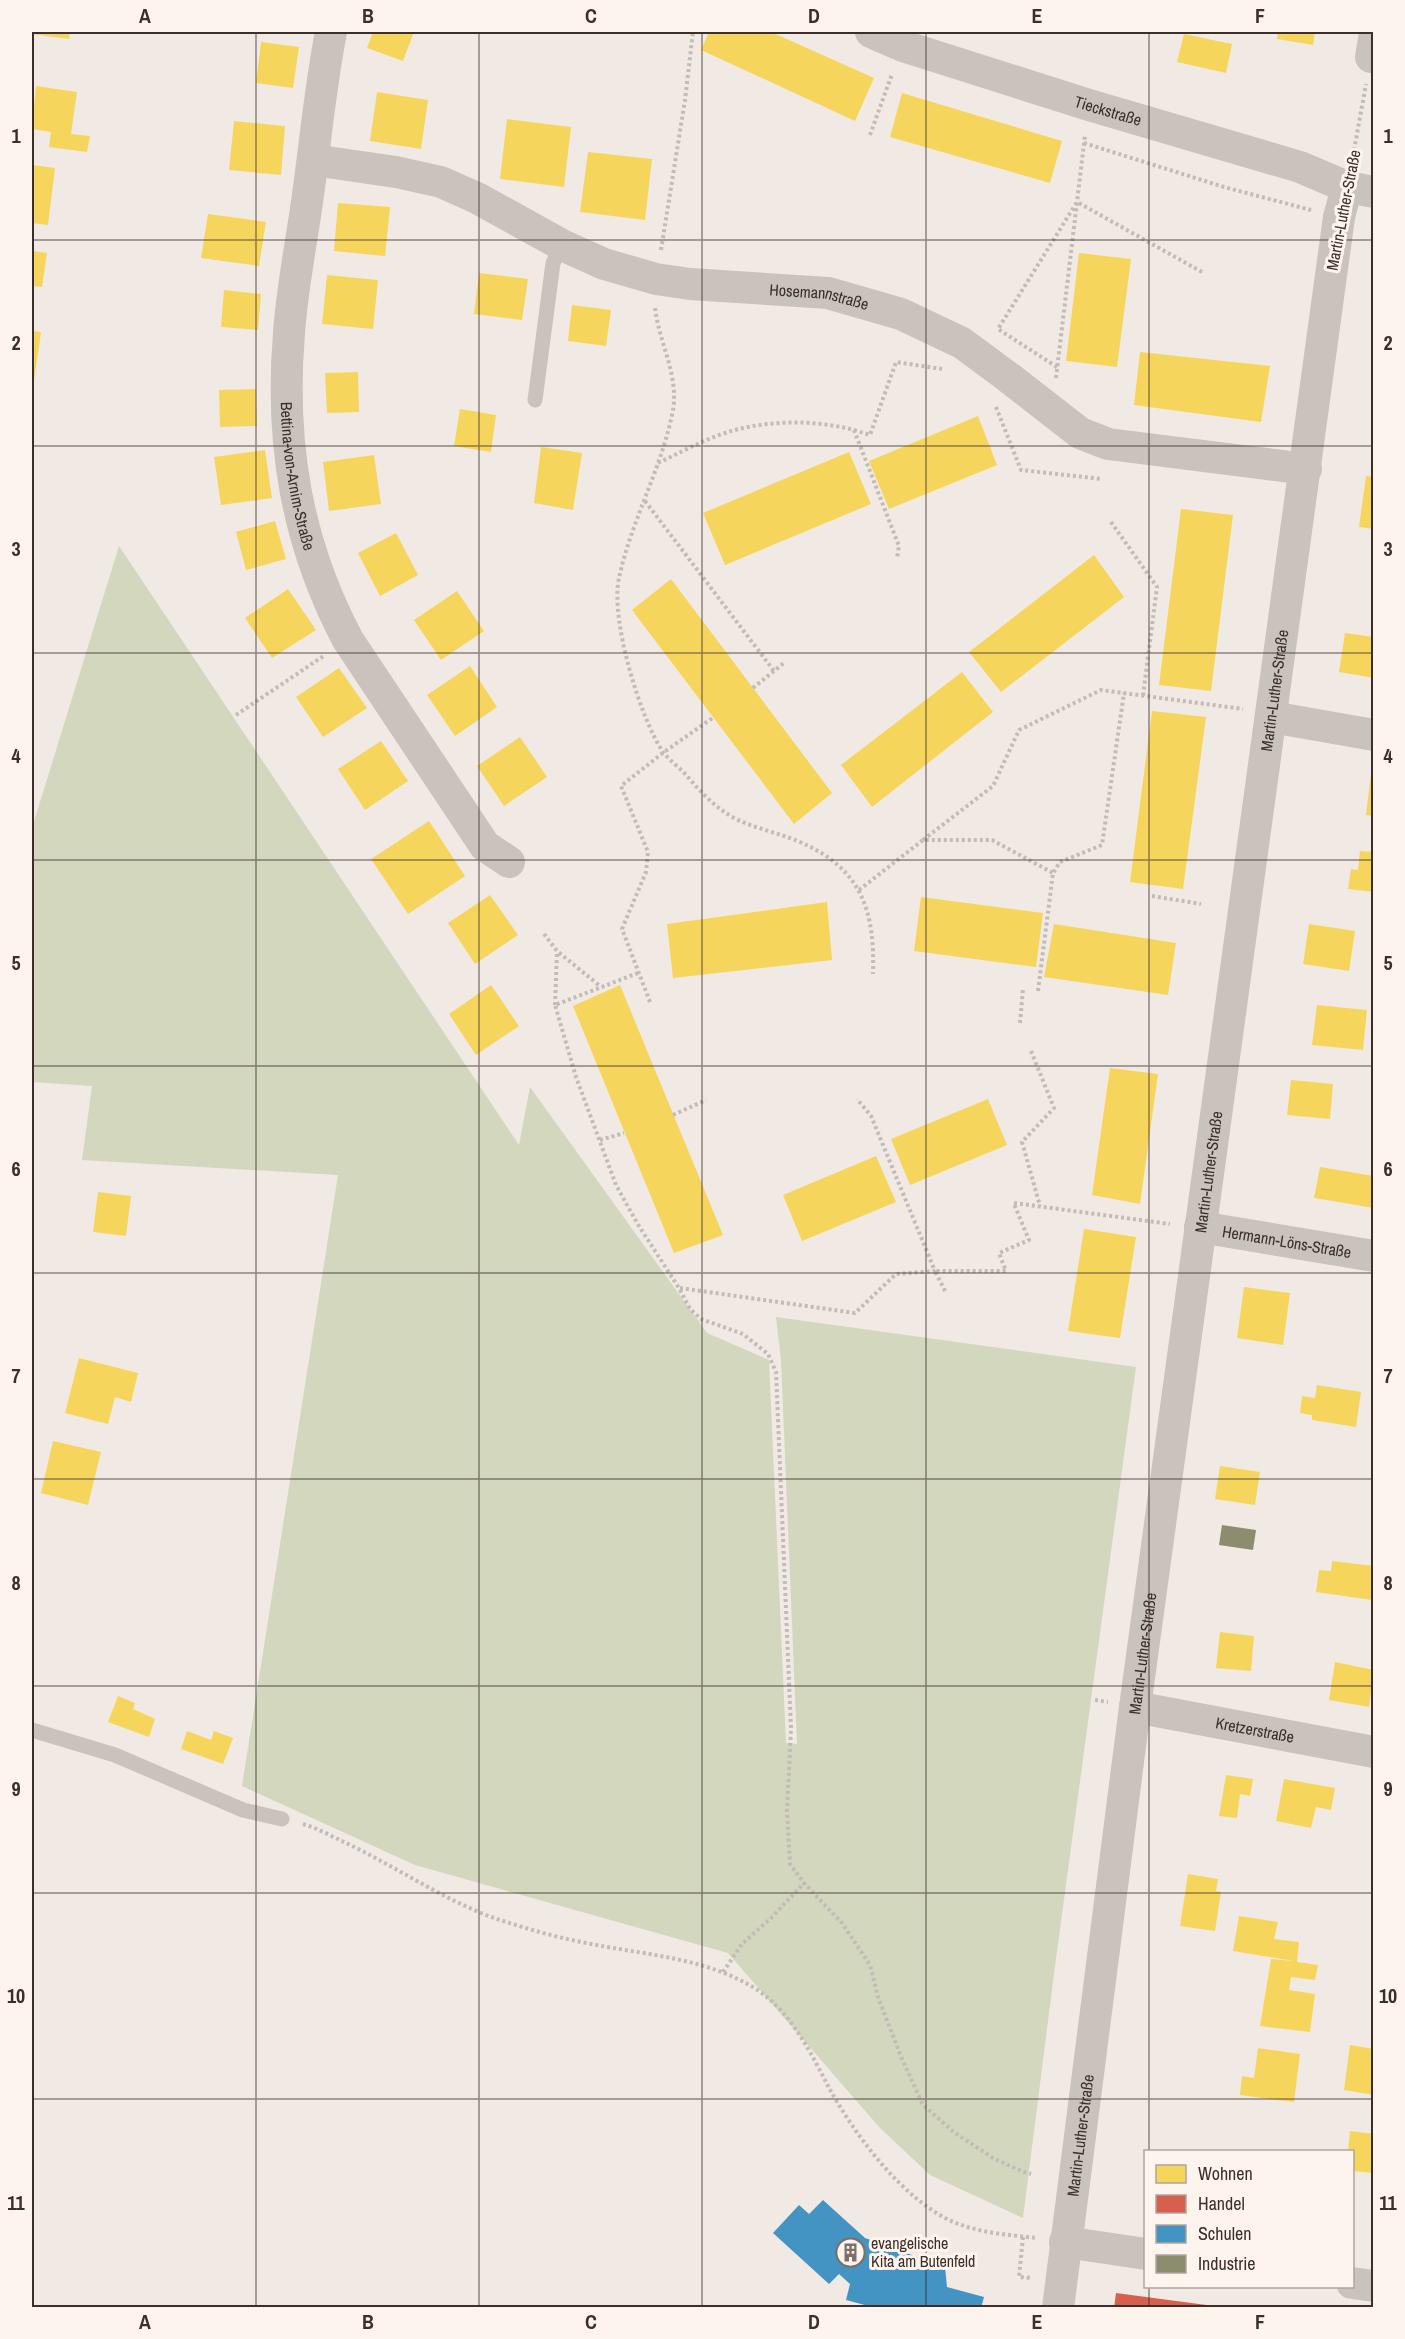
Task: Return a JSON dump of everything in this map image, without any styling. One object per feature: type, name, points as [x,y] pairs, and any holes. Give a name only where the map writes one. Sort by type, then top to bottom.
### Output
[{"type":"street","name":"Bettina-von-Arnim-Straße","points":[[331,32],[289,330],[287,415],[291,474],[315,563],[335,615],[348,640],[485,846],[509,862]]},
{"type":"street","name":"Tieckstraße","points":[[871,32],[903,45],[1089,105],[1300,167],[1360,189]]},
{"type":"street","name":"Hosemannstraße","points":[[313,160],[396,172],[441,182],[477,198],[604,264],[656,279],[690,284],[828,293],[901,315],[962,344],[1080,434],[1108,444],[1306,469]]},
{"type":"street","name":"Martin-Luther-Straße","points":[[1058,2307],[1135,1707],[1164,1509],[1200,1227],[1339,217],[1360,189]]},
{"type":"street","points":[[1271,715],[1374,735]]},
{"type":"street","name":"Hermann-Löns-Straße","points":[[1200,1227],[1374,1256]]},
{"type":"street","name":"Kretzerstraße","points":[[1135,1707],[1374,1752]]},
{"type":"street","points":[[1065,2242],[1144,2254]]},
{"type":"street","points":[[1354,2283],[1374,2286]]},
{"type":"lane","points":[[535,400],[554,263],[562,244]]},
{"type":"lane","points":[[32,1730],[115,1755],[243,1810],[282,1819]]},
{"type":"path","points":[[693,32],[677,155],[654,297],[656,317],[674,386],[673,409],[658,463],[624,558],[618,582],[618,604],[623,639],[638,699],[664,752],[709,801],[735,818],[824,854],[859,890],[874,942],[873,974]]},
{"type":"path","points":[[870,135],[903,45]]},
{"type":"path","name":"Martin-Luther-Straße","points":[[1360,189],[1372,48]]},
{"type":"path","points":[[1048,410],[1054,397],[1089,105]]},
{"type":"path","points":[[1084,143],[1224,187],[1339,217]]},
{"type":"path","points":[[1077,201],[1202,272]]},
{"type":"path","points":[[1057,367],[998,329],[1077,201]]},
{"type":"path","points":[[658,463],[710,439],[769,424],[830,424],[870,435],[896,362],[952,372]]},
{"type":"path","points":[[993,399],[1021,470],[1102,479]]},
{"type":"path","points":[[854,430],[899,546],[897,558]]},
{"type":"path","points":[[645,500],[774,671]]},
{"type":"path","points":[[1111,522],[1157,587],[1143,696]]},
{"type":"path","points":[[236,715],[348,640]]},
{"type":"path","points":[[753,688],[785,662]]},
{"type":"path","points":[[859,890],[993,786],[1019,730],[1101,690],[1271,715]]},
{"type":"path","points":[[1038,991],[1053,873],[1060,862],[1102,845],[1124,693]]},
{"type":"path","points":[[650,1002],[622,929],[646,872],[648,852],[621,786],[714,717]]},
{"type":"path","points":[[923,840],[992,840],[1053,873]]},
{"type":"path","points":[[1152,896],[1201,904]]},
{"type":"path","points":[[544,934],[557,951],[601,987]]},
{"type":"path","points":[[557,951],[555,1005],[576,1077],[616,1185],[690,1309],[701,1319],[743,1334],[768,1354],[776,1372],[791,1729],[788,1772],[790,1864],[804,1883],[842,1923],[870,1965],[886,2017],[923,2105],[955,2133],[993,2158],[1031,2174]]},
{"type":"path","points":[[555,1005],[638,973]]},
{"type":"path","points":[[1020,1023],[1023,989]]},
{"type":"path","points":[[1031,1051],[1054,1108],[1022,1142],[1040,1206]]},
{"type":"path","points":[[857,1099],[871,1116],[945,1291]]},
{"type":"path","points":[[673,1115],[706,1100]]},
{"type":"path","points":[[600,1140],[624,1133]]},
{"type":"path","points":[[679,1288],[855,1313],[896,1274],[935,1271],[1006,1271],[999,1253],[1029,1240],[1014,1203],[1200,1227]]},
{"type":"path","points":[[282,1819],[309,1826],[365,1852],[424,1886],[493,1917],[585,1943],[668,1957],[723,1972],[757,1990],[779,2008],[808,2048],[862,2142],[930,2209],[956,2223],[980,2230],[1023,2237]]},
{"type":"path","points":[[723,1972],[742,1944],[804,1883]]},
{"type":"green space","points":[[119,546],[519,1145],[530,1087],[707,1333],[769,1360],[786,1743],[797,1744],[781,1360],[776,1317],[1136,1367],[1023,2218],[930,2175],[880,2128],[728,1953],[415,1865],[242,1786],[338,1175],[82,1160],[92,1086],[32,1082],[32,828]]},
{"type":"building: Wohnen","points":[[33,32],[70,32],[69,39],[32,34]]},
{"type":"building: Wohnen","points":[[373,32],[414,32],[403,61],[367,48]]},
{"type":"building: Wohnen","points":[[709,32],[771,32],[874,78],[855,121],[701,50]]},
{"type":"building: Wohnen","points":[[1278,32],[1315,32],[1313,45],[1277,39]]},
{"type":"building: Wohnen","points":[[1184,34],[1232,44],[1226,73],[1177,62]]},
{"type":"building: Wohnen","points":[[261,42],[299,47],[293,88],[256,83]]},
{"type":"building: Wohnen","points":[[36,86],[77,92],[71,134],[90,136],[87,152],[49,147],[51,132],[32,129]]},
{"type":"building: Wohnen","points":[[377,92],[428,100],[421,149],[370,141]]},
{"type":"building: Wohnen","points":[[902,93],[1062,141],[1050,183],[890,137]]},
{"type":"building: Wohnen","points":[[507,119],[571,127],[564,187],[500,179]]},
{"type":"building: Wohnen","points":[[234,121],[285,126],[281,175],[229,170]]},
{"type":"building: Wohnen","points":[[588,152],[652,159],[645,220],[580,212]]},
{"type":"building: Wohnen","points":[[32,165],[55,168],[48,225],[32,223]]},
{"type":"building: Wohnen","points":[[338,203],[390,207],[385,256],[334,251]]},
{"type":"building: Wohnen","points":[[208,214],[266,222],[259,266],[201,258]]},
{"type":"building: Wohnen","points":[[32,251],[47,253],[42,287],[32,286]]},
{"type":"building: Wohnen","points":[[1079,253],[1131,259],[1117,367],[1066,361]]},
{"type":"building: Wohnen","points":[[479,273],[528,279],[522,320],[474,314]]},
{"type":"building: Wohnen","points":[[327,275],[378,280],[373,329],[322,324]]},
{"type":"building: Wohnen","points":[[224,290],[261,294],[258,330],[221,327]]},
{"type":"building: Wohnen","points":[[572,305],[611,310],[606,346],[568,341]]},
{"type":"building: Wohnen","points":[[32,331],[41,332],[33,388],[32,388]]},
{"type":"building: Wohnen","points":[[1140,352],[1270,366],[1261,422],[1134,405]]},
{"type":"building: Wohnen","points":[[358,372],[359,412],[327,413],[325,373]]},
{"type":"building: Wohnen","points":[[256,389],[257,426],[220,427],[219,390]]},
{"type":"building: Wohnen","points":[[460,409],[496,415],[491,452],[454,446]]},
{"type":"building: Wohnen","points":[[978,416],[997,465],[889,509],[869,461]]},
{"type":"building: Wohnen","points":[[541,447],[582,453],[573,510],[534,503]]},
{"type":"building: Wohnen","points":[[265,450],[272,498],[221,505],[214,457]]},
{"type":"building: Wohnen","points":[[849,452],[871,504],[725,565],[703,513]]},
{"type":"building: Wohnen","points":[[374,455],[381,504],[329,511],[323,462]]},
{"type":"building: Wohnen","points":[[1366,476],[1374,477],[1374,529],[1359,527]]},
{"type":"building: Wohnen","points":[[1181,509],[1233,515],[1211,691],[1159,685]]},
{"type":"building: Wohnen","points":[[275,521],[286,559],[246,570],[236,532]]},
{"type":"building: Wohnen","points":[[396,533],[418,575],[380,596],[358,553]]},
{"type":"building: Wohnen","points":[[1094,555],[1124,597],[1001,692],[969,652]]},
{"type":"building: Wohnen","points":[[671,579],[832,793],[794,824],[632,610]]},
{"type":"building: Wohnen","points":[[288,589],[316,630],[272,658],[245,618]]},
{"type":"building: Wohnen","points":[[457,591],[484,631],[441,660],[414,620]]},
{"type":"building: Wohnen","points":[[1345,633],[1374,637],[1374,678],[1339,672]]},
{"type":"building: Wohnen","points":[[470,666],[497,707],[455,736],[427,695]]},
{"type":"building: Wohnen","points":[[339,668],[367,708],[323,737],[296,697]]},
{"type":"building: Wohnen","points":[[962,672],[993,712],[872,807],[841,765]]},
{"type":"building: Wohnen","points":[[1152,711],[1206,717],[1183,889],[1130,882]]},
{"type":"building: Wohnen","points":[[520,737],[547,777],[504,806],[477,766]]},
{"type":"building: Wohnen","points":[[381,741],[408,781],[365,810],[338,769]]},
{"type":"building: Wohnen","points":[[1372,765],[1374,765],[1374,816],[1366,815]]},
{"type":"building: Wohnen","points":[[429,821],[465,876],[408,914],[371,859]]},
{"type":"building: Wohnen","points":[[1360,851],[1374,852],[1374,892],[1348,889],[1351,869],[1358,870]]},
{"type":"building: Wohnen","points":[[490,895],[518,935],[475,964],[448,923]]},
{"type":"building: Wohnen","points":[[921,897],[1043,913],[1036,967],[914,951]]},
{"type":"building: Wohnen","points":[[827,902],[832,960],[673,978],[667,924]]},
{"type":"building: Wohnen","points":[[1054,924],[1176,943],[1168,995],[1044,977]]},
{"type":"building: Wohnen","points":[[1309,924],[1355,931],[1349,971],[1303,964]]},
{"type":"building: Wohnen","points":[[491,985],[519,1026],[476,1055],[449,1014]]},
{"type":"building: Wohnen","points":[[620,985],[723,1235],[674,1253],[573,1006]]},
{"type":"building: Wohnen","points":[[1317,1005],[1367,1010],[1363,1050],[1312,1045]]},
{"type":"building: Wohnen","points":[[1110,1068],[1158,1074],[1140,1204],[1092,1195]]},
{"type":"building: Wohnen","points":[[1291,1080],[1333,1084],[1330,1119],[1287,1115]]},
{"type":"building: Wohnen","points":[[988,1099],[1007,1145],[910,1185],[891,1139]]},
{"type":"building: Wohnen","points":[[876,1156],[896,1202],[802,1241],[783,1195]]},
{"type":"building: Wohnen","points":[[1320,1167],[1374,1176],[1374,1208],[1314,1198]]},
{"type":"building: Wohnen","points":[[98,1192],[131,1196],[126,1236],[93,1232]]},
{"type":"building: Wohnen","points":[[1084,1229],[1136,1237],[1120,1338],[1068,1331]]},
{"type":"building: Wohnen","points":[[1244,1287],[1290,1293],[1283,1345],[1237,1338]]},
{"type":"building: Wohnen","points":[[79,1358],[138,1373],[131,1402],[115,1397],[108,1424],[65,1413]]},
{"type":"building: Wohnen","points":[[1317,1385],[1361,1392],[1356,1427],[1312,1420],[1312,1415],[1300,1413],[1302,1396],[1315,1398]]},
{"type":"building: Wohnen","points":[[53,1441],[101,1452],[88,1505],[41,1493]]},
{"type":"building: Wohnen","points":[[1220,1466],[1260,1472],[1255,1505],[1215,1499]]},
{"type":"building: Wohnen","points":[[1332,1561],[1374,1566],[1372,1600],[1316,1592],[1319,1570],[1331,1571]]},
{"type":"building: Wohnen","points":[[1220,1632],[1254,1636],[1251,1671],[1216,1668]]},
{"type":"building: Wohnen","points":[[1335,1662],[1374,1670],[1369,1707],[1329,1700]]},
{"type":"building: Wohnen","points":[[118,1696],[135,1703],[133,1709],[155,1719],[149,1737],[108,1722]]},
{"type":"building: Wohnen","points":[[187,1731],[211,1740],[214,1731],[233,1738],[223,1764],[181,1749]]},
{"type":"building: Wohnen","points":[[1226,1775],[1253,1779],[1250,1796],[1240,1794],[1237,1818],[1219,1816]]},
{"type":"building: Wohnen","points":[[1284,1779],[1335,1788],[1331,1810],[1316,1807],[1311,1828],[1276,1821]]},
{"type":"building: Wohnen","points":[[1188,1874],[1218,1879],[1216,1891],[1221,1892],[1215,1931],[1180,1926]]},
{"type":"building: Wohnen","points":[[1239,1916],[1278,1922],[1274,1939],[1299,1942],[1297,1962],[1318,1965],[1315,1980],[1291,1977],[1289,1990],[1315,1994],[1310,2032],[1260,2026],[1271,1959],[1294,1961],[1233,1951]]},
{"type":"building: Wohnen","points":[[1350,2045],[1374,2049],[1374,2095],[1344,2090]]},
{"type":"building: Wohnen","points":[[1258,2048],[1300,2054],[1294,2102],[1240,2095],[1242,2076],[1254,2078]]},
{"type":"building: Wohnen","points":[[1350,2131],[1374,2134],[1374,2173],[1354,2171],[1354,2150],[1348,2150]]},
{"type":"building: Handel","points":[[1116,2293],[1214,2306],[1214,2308],[1114,2308]]},
{"type":"building: Schulen","name":"evangelische Kita am Butenfeld","points":[[823,2200],[865,2238],[945,2267],[947,2287],[984,2297],[981,2308],[876,2308],[846,2300],[850,2284],[839,2274],[829,2284],[773,2233],[799,2205],[809,2214]]},
{"type":"building: Industrie","points":[[1222,1525],[1256,1530],[1253,1550],[1219,1545]]},
{"type":"place","name":"evangelische Kita am Butenfeld","points":[[850,2252]]}]
